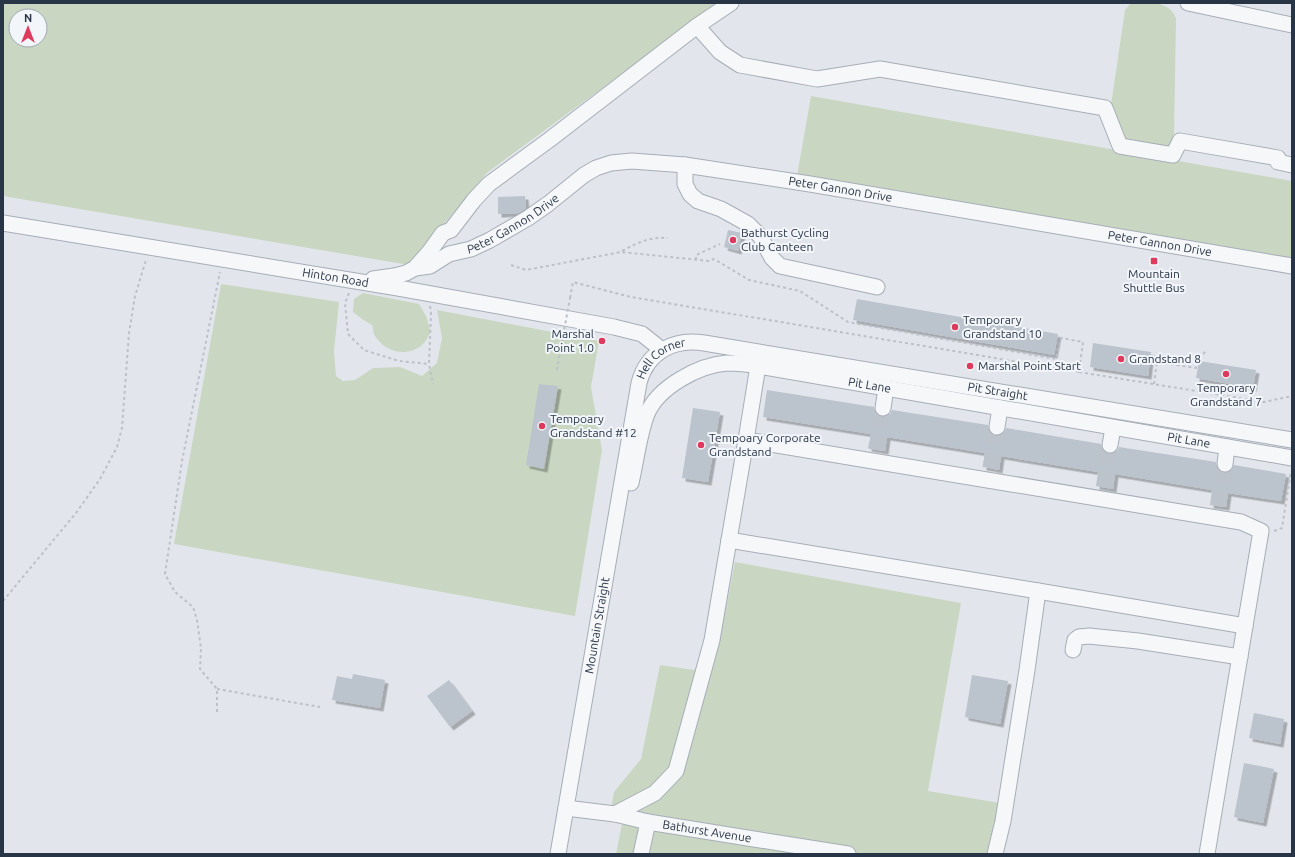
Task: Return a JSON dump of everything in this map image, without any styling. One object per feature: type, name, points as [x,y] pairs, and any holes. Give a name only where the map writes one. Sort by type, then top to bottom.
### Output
[{"type":"street","points":[[353,280],[394,276],[406,273],[415,268],[430,252],[444,233],[451,230],[474,200],[489,184],[549,140],[697,26],[731,3]]},
{"type":"street","points":[[1188,3],[1292,25]]},
{"type":"street","points":[[697,26],[720,52],[740,65],[817,79],[880,69],[1105,108],[1120,146],[1173,155],[1180,141],[1278,158],[1278,162],[1292,165]]},
{"type":"street","name":"Peter Gannon Drive","points":[[415,268],[430,266],[449,254],[471,249],[522,222],[548,204],[584,175],[596,168],[611,162],[632,161],[685,165],[810,184],[1292,266]]},
{"type":"street","points":[[685,165],[685,184],[690,194],[698,201],[721,209],[748,224],[760,236],[772,258],[780,266],[877,288]]},
{"type":"street","name":"Hinton Road","points":[[3,223],[412,290],[614,327],[642,334],[662,350]]},
{"type":"street","points":[[412,290],[452,236],[451,230]]},
{"type":"street","name":"Hell Corner","points":[[636,397],[642,371],[662,350],[683,342],[694,341],[704,343]]},
{"type":"street","name":"Pit Straight","points":[[704,343],[1292,440]]},
{"type":"street","name":"Pit Lane","points":[[603,594],[649,409],[666,390],[695,371],[726,363],[758,366],[1292,458]]},
{"type":"street","points":[[615,814],[656,793],[676,771],[712,640],[758,366]]},
{"type":"street","points":[[883,408],[886,388]]},
{"type":"street","name":"Mountain Straight","points":[[558,854],[636,397]]},
{"type":"street","points":[[997,427],[1000,408]]},
{"type":"street","points":[[1110,445],[1113,428]]},
{"type":"street","points":[[746,440],[875,455],[1217,512],[1261,531],[1207,854]]},
{"type":"street","points":[[1225,464],[1227,447]]},
{"type":"street","points":[[729,540],[1245,626]]},
{"type":"street","points":[[995,854],[1004,814],[1038,591]]},
{"type":"street","points":[[1073,650],[1075,640],[1079,637],[1089,636],[1138,641],[1240,657]]},
{"type":"street","name":"Bathurst Avenue","points":[[566,808],[615,814],[648,822],[848,854]]},
{"type":"street","points":[[641,854],[648,822]]},
{"type":"path","points":[[621,252],[636,243],[656,237],[668,238]]},
{"type":"path","points":[[696,260],[696,255],[720,244]]},
{"type":"path","points":[[3,601],[76,514],[100,479],[117,447],[122,428],[128,333],[135,296],[150,247]]},
{"type":"path","points":[[511,265],[526,270],[621,252],[709,261],[714,259],[749,280],[800,291],[848,322],[1056,359],[1061,338],[1083,342],[1079,372]]},
{"type":"path","points":[[222,259],[182,461],[165,574],[175,592],[193,607],[198,620],[201,648],[200,669],[217,689],[320,707]]},
{"type":"path","points":[[353,280],[345,303],[348,334],[364,350],[399,361],[429,364]]},
{"type":"path","points":[[556,370],[573,282],[631,297],[1264,402],[1292,396]]},
{"type":"path","points":[[428,293],[431,314],[429,364],[433,384]]},
{"type":"path","points":[[1154,384],[1157,362],[1196,368],[1198,361],[1206,351]]},
{"type":"path","points":[[1282,528],[1292,467]]},
{"type":"path","points":[[217,689],[217,712]]},
{"type":"green space","points":[[3,3],[718,3],[488,172],[409,265],[3,196]]},
{"type":"green space","points":[[1131,3],[1152,3],[1164,6],[1169,8],[1176,19],[1174,135],[1171,151],[1128,145],[1110,112],[1125,10]]},
{"type":"green space","points":[[811,96],[1292,181],[1292,260],[797,176]]},
{"type":"green space","points":[[221,284],[339,302],[334,351],[336,376],[343,381],[355,380],[373,368],[400,367],[422,376],[437,363],[442,338],[437,310],[599,341],[591,387],[602,450],[575,616],[174,544]]},
{"type":"green space","points":[[363,293],[419,304],[426,316],[431,332],[425,342],[416,349],[403,352],[389,349],[383,345],[374,334],[372,325],[353,312],[354,299]]},
{"type":"green space","points":[[735,562],[961,603],[928,791],[1000,803],[989,854],[616,854],[622,824],[609,819],[614,792],[641,759],[660,665],[694,670],[711,665],[719,644]]},
{"type":"building","points":[[525,196],[526,208],[519,213],[498,214],[498,197]]},
{"type":"building","name":"Bathurst Cycling Club Canteen","points":[[728,230],[742,233],[738,251],[724,247]]},
{"type":"building","name":"Temporary Grandstand 10","points":[[857,299],[1058,334],[1054,355],[853,320]]},
{"type":"building","name":"Grandstand 8","points":[[1093,343],[1151,352],[1148,376],[1090,367]]},
{"type":"building","name":"Temporary Grandstand 7","points":[[1199,361],[1256,370],[1253,388],[1196,378]]},
{"type":"building","name":"Tempoary Grandstand #12","points":[[539,384],[558,386],[544,469],[526,465]]},
{"type":"building","points":[[767,390],[874,407],[877,415],[881,417],[887,416],[892,410],[988,425],[989,431],[995,436],[1001,435],[1006,428],[1101,444],[1104,452],[1109,454],[1117,451],[1119,447],[1216,462],[1217,468],[1224,473],[1229,472],[1234,465],[1286,474],[1281,501],[1228,493],[1226,507],[1210,505],[1212,490],[1115,474],[1113,489],[1096,486],[1098,472],[1001,456],[999,470],[983,467],[985,453],[887,437],[885,451],[868,448],[871,434],[763,417]]},
{"type":"building","name":"Tempoary Corporate Grandstand","points":[[693,408],[720,412],[708,482],[682,478]]},
{"type":"building","points":[[353,674],[385,680],[380,708],[332,700],[337,676],[352,679]]},
{"type":"building","points":[[972,675],[1008,681],[1000,724],[965,717]]},
{"type":"building","points":[[449,680],[472,711],[450,727],[427,696]]},
{"type":"building","points":[[1254,713],[1284,719],[1280,744],[1249,738]]},
{"type":"building","points":[[1244,763],[1274,769],[1263,823],[1234,817]]},
{"type":"tunnel","points":[[876,450],[883,408]]},
{"type":"tunnel","points":[[990,468],[997,427]]},
{"type":"tunnel","points":[[1104,487],[1110,445]]},
{"type":"tunnel","points":[[1218,506],[1225,464]]},
{"type":"place","name":"Bathurst Cycling Club Canteen","points":[[733,240]]},
{"type":"place","name":"Mountain Shuttle Bus","points":[[1154,261]]},
{"type":"place","name":"Temporary Grandstand 10","points":[[955,327]]},
{"type":"place","name":"Marshal Point 1.0","points":[[602,341]]},
{"type":"place","name":"Grandstand 8","points":[[1121,359]]},
{"type":"place","name":"Marshal Point Start","points":[[970,366]]},
{"type":"place","name":"Temporary Grandstand 7","points":[[1226,374]]},
{"type":"place","name":"Tempoary Grandstand #12","points":[[542,426]]},
{"type":"place","name":"Tempoary Corporate Grandstand","points":[[701,445]]}]
